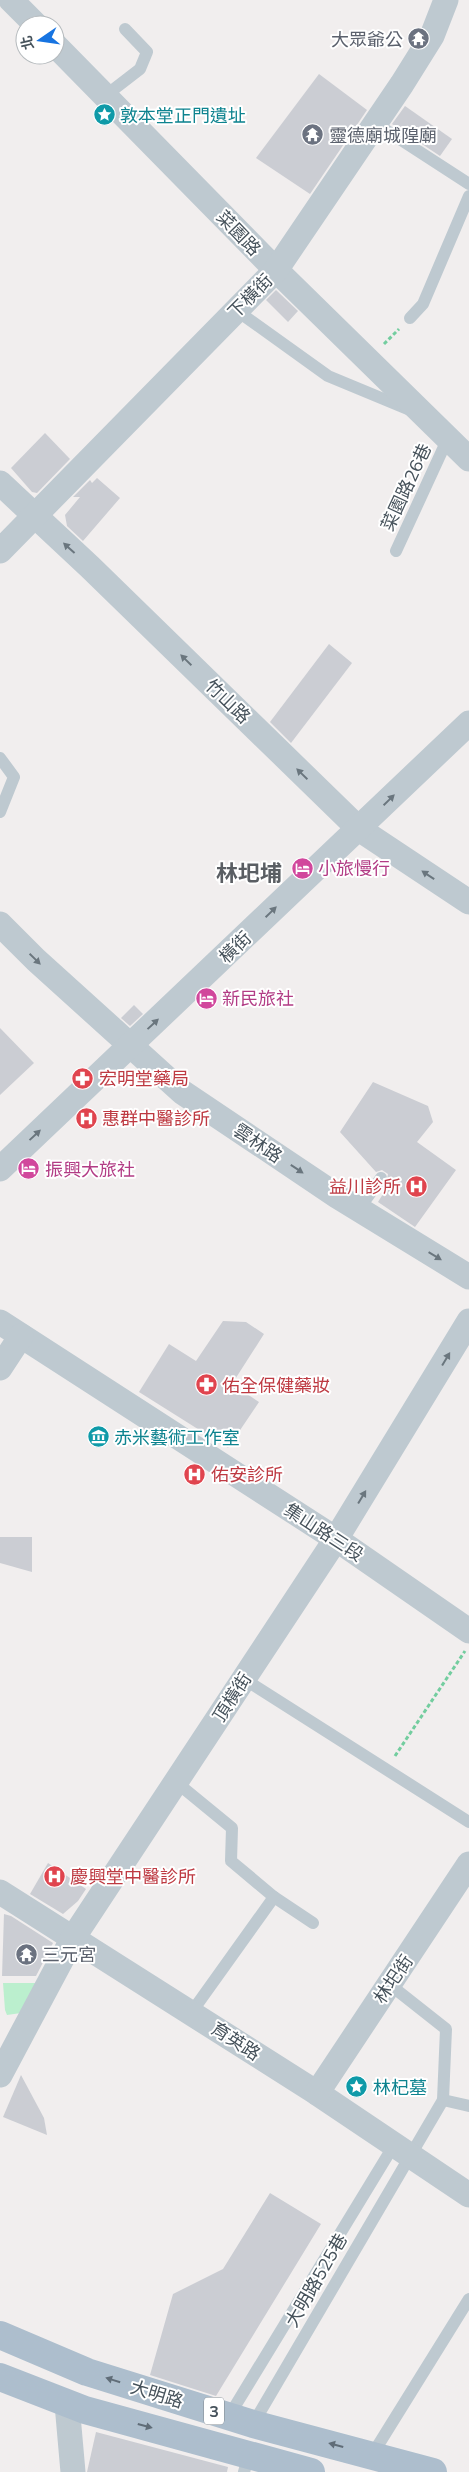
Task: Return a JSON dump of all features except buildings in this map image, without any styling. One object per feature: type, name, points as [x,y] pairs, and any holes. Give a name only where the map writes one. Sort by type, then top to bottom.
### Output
[{"type":"main road","name":"大明路","points":[[0,2335],[87,2372],[241,2420],[433,2472]]},
{"type":"main road","name":"大明路","points":[[0,2377],[67,2404],[247,2463],[311,2472]]},
{"type":"street","points":[[11,0],[26,15]]},
{"type":"street","name":"下橫街","points":[[0,551],[276,270],[432,36],[446,0]]},
{"type":"street","name":"菜園路","points":[[65,55],[276,270],[469,459]]},
{"type":"street","name":"竹山路","points":[[0,483],[33,516],[90,567],[359,829],[469,902]]},
{"type":"street","name":"橫街","points":[[0,1169],[469,723]]},
{"type":"street","name":"雲林路","points":[[0,924],[182,1092],[359,1209],[469,1277]]},
{"type":"street","name":"集山路三段","points":[[0,1322],[336,1539],[469,1631]]},
{"type":"street","name":"頂橫街","points":[[0,2075],[74,1938],[336,1539],[469,1322]]},
{"type":"street","points":[[0,1368],[21,1336]]},
{"type":"street","name":"林圯街","points":[[317,2094],[469,1864]]},
{"type":"street","name":"育英路","points":[[0,1892],[317,2094],[469,2194]]},
{"type":"street","points":[[67,2404],[73,2472]]},
{"type":"lane","points":[[105,96],[140,69],[147,52],[125,29]]},
{"type":"lane","points":[[375,123],[469,184]]},
{"type":"lane","points":[[410,318],[423,304],[469,196]]},
{"type":"lane","points":[[236,310],[328,376],[426,417]]},
{"type":"lane","name":"菜園路26巷","points":[[396,551],[448,438]]},
{"type":"lane","points":[[0,758],[14,777],[0,812]]},
{"type":"lane","points":[[359,1209],[381,1178]]},
{"type":"lane","points":[[244,1678],[469,1822]]},
{"type":"lane","points":[[176,1782],[232,1828],[231,1860],[274,1897],[313,1923]]},
{"type":"lane","points":[[191,2013],[274,1897]]},
{"type":"lane","points":[[241,2420],[402,2150],[443,2100],[446,2029],[389,1984]]},
{"type":"lane","points":[[443,2100],[469,2106]]},
{"type":"lane","name":"大明路525巷","points":[[241,2420],[402,2150]]},
{"type":"lane","points":[[372,2455],[469,2299]]},
{"type":"path","points":[[368,361],[410,318]]},
{"type":"path","points":[[386,1769],[469,1646]]},
{"type":"green space","points":[[3,1983],[39,1983],[21,2013],[7,2015]]},
{"type":"place","name":"大眾爺公","points":[[419,39]]},
{"type":"place","name":"敦本堂正門遺址","points":[[104,115]]},
{"type":"place","name":"靈德廟城隍廟","points":[[313,135]]},
{"type":"place","name":"小旅慢行","points":[[302,868]]},
{"type":"place","name":"新民旅社","points":[[206,998]]},
{"type":"place","name":"宏明堂藥局","points":[[83,1078]]},
{"type":"place","name":"惠群中醫診所","points":[[86,1118]]},
{"type":"place","name":"振興大旅社","points":[[29,1169]]},
{"type":"place","name":"益川診所","points":[[417,1186]]},
{"type":"place","name":"佑全保健藥妝","points":[[206,1385]]},
{"type":"place","name":"赤米藝術工作室","points":[[98,1437]]},
{"type":"place","name":"佑安診所","points":[[195,1474]]},
{"type":"place","name":"慶興堂中醫診所","points":[[54,1876]]},
{"type":"place","name":"三元宮","points":[[26,1954]]},
{"type":"place","name":"林杞墓","points":[[357,2087]]},
{"type":"district","name":"林圯埔","points":[[249,873]]}]
